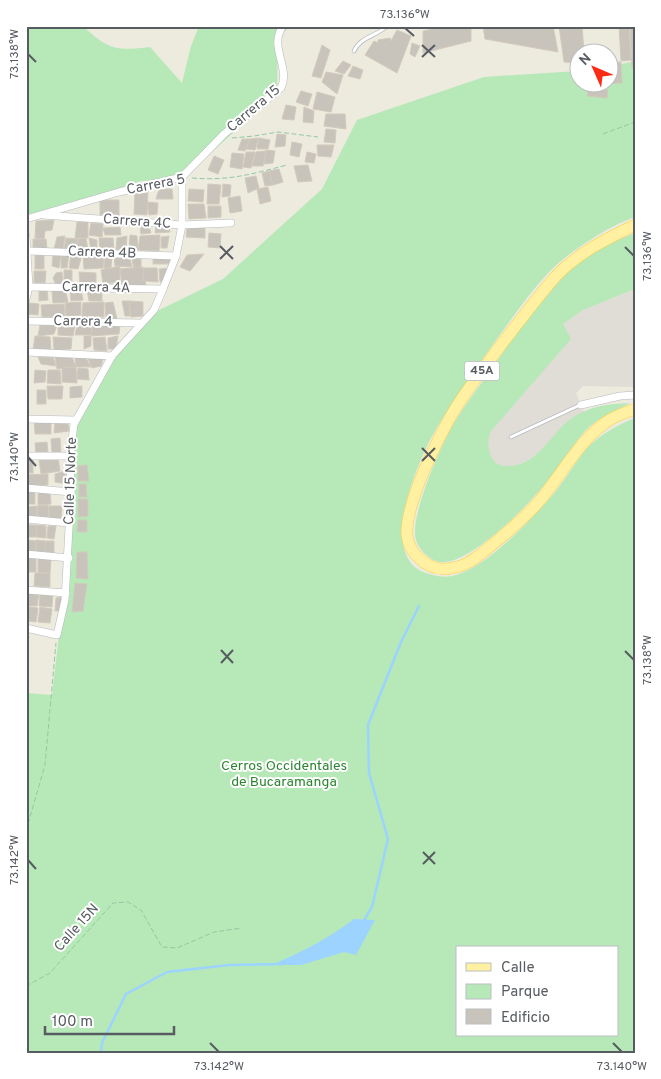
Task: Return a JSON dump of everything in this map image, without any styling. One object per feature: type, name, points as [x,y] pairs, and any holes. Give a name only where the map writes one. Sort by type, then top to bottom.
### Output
[{"type":"main road","name":"45A","points":[[635,226],[590,248],[556,276],[495,353],[456,407],[426,465],[408,522],[407,535],[416,555],[423,563],[433,568],[445,569],[459,567],[480,554],[532,509],[585,442],[599,428],[610,420],[635,409]]},
{"type":"street","name":"Carrera 15","points":[[182,177],[219,138],[281,88],[284,83],[284,75],[277,40],[283,26]]},
{"type":"street","name":"Carrera 5","points":[[26,219],[118,192],[182,177]]},
{"type":"street","name":"Calle 15 Norte","points":[[57,635],[66,594],[71,492],[70,456],[75,420],[112,356],[140,323],[154,310],[176,256],[182,224],[182,177]]},
{"type":"street","name":"Carrera 4C","points":[[43,215],[182,224],[232,223]]},
{"type":"street","points":[[26,236],[29,287],[26,299]]},
{"type":"street","name":"Carrera 4B","points":[[28,251],[176,256]]},
{"type":"street","name":"Carrera 4A","points":[[29,287],[163,289]]},
{"type":"street","name":"Carrera 4","points":[[26,321],[140,323]]},
{"type":"street","points":[[26,352],[112,356]]},
{"type":"street","points":[[580,405],[608,398],[635,395]]},
{"type":"street","points":[[26,419],[75,420]]},
{"type":"street","points":[[26,456],[70,456]]},
{"type":"street","points":[[26,488],[71,492]]},
{"type":"street","points":[[26,520],[69,523]]},
{"type":"street","points":[[26,554],[69,558]]},
{"type":"street","points":[[26,590],[66,594]]},
{"type":"street","points":[[26,628],[57,635]]},
{"type":"lane","points":[[354,50],[360,41],[380,32],[387,26]]},
{"type":"lane","points":[[511,437],[580,405]]},
{"type":"path","points":[[603,134],[635,122]]},
{"type":"path","points":[[219,138],[254,136],[278,132],[318,137]]},
{"type":"path","name":"Carrera 5","points":[[182,177],[224,180],[287,165]]},
{"type":"path","points":[[26,831],[45,765],[57,635]]},
{"type":"path","name":"Calle 15N","points":[[26,986],[50,973],[113,903],[128,902],[141,910],[162,946],[177,948],[214,932],[242,928]]},
{"type":"shaded area","points":[[635,289],[635,387],[583,386],[576,393],[584,412],[573,418],[547,446],[528,461],[513,466],[501,466],[491,459],[487,444],[491,431],[563,324],[583,310]]},
{"type":"green space","points":[[26,26],[83,26],[99,40],[114,47],[129,49],[150,47],[182,83],[191,46],[199,26],[290,26],[278,38],[277,93],[182,179],[141,181],[92,199],[26,219]]},
{"type":"green space","name":"Cerros Occidentales de Bucaramanga","points":[[635,61],[635,217],[589,240],[549,272],[532,291],[487,353],[444,416],[425,451],[411,487],[406,507],[403,544],[408,559],[419,570],[431,575],[444,577],[465,572],[494,553],[536,514],[592,443],[610,430],[635,418],[635,1053],[26,1053],[26,693],[52,695],[59,635],[75,424],[114,358],[155,312],[223,279],[322,189],[357,120],[484,77],[568,72],[568,92],[618,92],[618,65]]},
{"type":"green space","points":[[635,233],[635,289],[583,310],[563,324],[571,339],[491,431],[488,443],[490,453],[494,461],[499,465],[518,465],[536,455],[566,422],[575,416],[589,409],[630,403],[606,415],[590,426],[540,490],[490,538],[477,548],[451,561],[440,562],[430,558],[422,551],[417,541],[415,533],[416,522],[429,477],[442,446],[458,416],[529,315],[562,276],[580,260]]},
{"type":"water","points":[[354,919],[375,920],[356,955],[344,952],[301,965],[272,965],[314,945]]},
{"type":"building","points":[[448,26],[471,26],[471,41],[423,53],[423,31]]},
{"type":"building","points":[[483,26],[553,26],[558,52],[485,39]]},
{"type":"building","points":[[559,26],[582,26],[583,42],[568,42],[568,62],[564,62]]},
{"type":"building","points":[[619,26],[629,26],[631,60],[621,61]]},
{"type":"building","points":[[630,26],[635,26],[635,68],[632,68]]},
{"type":"building","points":[[397,30],[411,36],[397,73],[365,55],[374,41],[378,43],[378,40],[390,38],[391,41]]},
{"type":"building","points":[[412,43],[420,46],[415,57],[410,54]]},
{"type":"building","points":[[322,45],[330,50],[321,78],[312,76]]},
{"type":"building","points":[[343,61],[351,65],[344,74],[335,71]]},
{"type":"building","points":[[618,62],[621,62],[622,83],[618,83]]},
{"type":"building","points":[[353,66],[363,70],[360,79],[348,76]]},
{"type":"building","points":[[326,72],[343,75],[337,94],[322,82]]},
{"type":"building","points":[[301,91],[312,94],[308,106],[296,102]]},
{"type":"building","points":[[317,92],[335,97],[331,112],[313,109]]},
{"type":"building","points":[[588,92],[608,92],[607,98],[587,96]]},
{"type":"building","points":[[286,105],[296,107],[294,120],[282,119]]},
{"type":"building","points":[[304,107],[314,111],[313,123],[303,122]]},
{"type":"building","points":[[326,114],[345,114],[346,129],[324,126]]},
{"type":"building","points":[[326,129],[336,130],[335,143],[324,142]]},
{"type":"building","points":[[277,134],[286,135],[285,146],[275,147]]},
{"type":"building","points":[[259,138],[270,140],[268,149],[257,149]]},
{"type":"building","points":[[259,138],[255,150],[246,149],[250,139]]},
{"type":"building","points":[[242,139],[250,139],[245,151],[238,150]]},
{"type":"building","points":[[292,142],[302,144],[299,157],[290,155]]},
{"type":"building","points":[[317,145],[334,145],[331,157],[318,156]]},
{"type":"building","points":[[266,150],[275,151],[273,163],[264,164]]},
{"type":"building","points":[[266,151],[263,166],[252,166],[256,152]]},
{"type":"building","points":[[246,152],[255,152],[251,168],[243,167]]},
{"type":"building","points":[[307,152],[316,154],[314,163],[305,162]]},
{"type":"building","points":[[232,153],[244,154],[242,169],[230,167]]},
{"type":"building","points":[[214,156],[224,160],[218,174],[208,170]]},
{"type":"building","points":[[308,165],[312,181],[298,182],[294,166]]},
{"type":"building","points":[[279,169],[283,182],[273,185],[269,171]]},
{"type":"building","points":[[269,171],[273,185],[265,186],[262,173]]},
{"type":"building","points":[[256,176],[259,188],[248,193],[245,178]]},
{"type":"building","points":[[208,184],[221,185],[219,204],[207,204]]},
{"type":"building","points":[[223,184],[231,185],[230,196],[222,197]]},
{"type":"building","points":[[268,187],[271,201],[260,204],[257,189]]},
{"type":"building","points":[[148,188],[147,215],[134,214],[135,191]]},
{"type":"building","points":[[159,189],[172,189],[173,199],[156,199]]},
{"type":"building","points":[[189,189],[204,190],[203,202],[188,201]]},
{"type":"building","points":[[240,196],[242,211],[230,213],[228,198]]},
{"type":"building","points":[[100,200],[119,200],[119,216],[100,215]]},
{"type":"building","points":[[147,202],[158,203],[157,214],[149,215]]},
{"type":"building","points":[[188,204],[204,204],[206,218],[189,219]]},
{"type":"building","points":[[208,206],[221,206],[221,217],[208,218]]},
{"type":"building","points":[[54,220],[52,230],[45,231],[44,239],[35,238],[36,221]]},
{"type":"building","points":[[77,222],[88,222],[88,238],[75,238]]},
{"type":"building","points":[[91,223],[103,224],[102,237],[89,235]]},
{"type":"building","points":[[156,225],[169,225],[170,232],[155,233]]},
{"type":"building","points":[[140,226],[149,226],[151,233],[141,234]]},
{"type":"building","points":[[187,226],[205,226],[205,238],[186,237]]},
{"type":"building","points":[[120,227],[121,235],[105,235],[103,228]]},
{"type":"building","points":[[209,233],[221,234],[220,248],[208,247]]},
{"type":"building","points":[[130,235],[137,236],[138,250],[129,249]]},
{"type":"building","points":[[160,235],[159,251],[138,250],[140,236]]},
{"type":"building","points":[[65,236],[63,250],[54,249],[57,237]]},
{"type":"building","points":[[127,236],[126,249],[116,250],[117,238]]},
{"type":"building","points":[[169,236],[167,248],[161,248],[161,237]]},
{"type":"building","points":[[66,238],[78,239],[77,250],[64,249]]},
{"type":"building","points":[[86,238],[88,250],[77,251],[78,239]]},
{"type":"building","points":[[89,238],[97,240],[97,250],[91,250]]},
{"type":"building","points":[[99,238],[113,238],[114,251],[100,250]]},
{"type":"building","points":[[33,239],[46,239],[47,249],[33,249]]},
{"type":"building","points":[[69,254],[67,268],[61,268],[61,255]]},
{"type":"building","points":[[71,254],[82,255],[78,269],[69,268]]},
{"type":"building","points":[[104,254],[103,268],[84,269],[83,255]]},
{"type":"building","points":[[204,254],[190,271],[180,267],[187,255]]},
{"type":"building","points":[[35,255],[44,256],[44,269],[35,269]]},
{"type":"building","points":[[53,255],[61,255],[59,268],[52,266]]},
{"type":"building","points":[[105,255],[112,255],[111,267],[104,269]]},
{"type":"building","points":[[114,255],[129,255],[132,267],[115,266]]},
{"type":"building","points":[[131,256],[141,256],[141,268],[134,268]]},
{"type":"building","points":[[153,257],[170,257],[170,264],[153,264]]},
{"type":"building","points":[[120,266],[120,282],[103,284],[101,270]]},
{"type":"building","points":[[143,267],[146,286],[122,285],[120,269]]},
{"type":"building","points":[[144,268],[157,268],[158,282],[143,281]]},
{"type":"building","points":[[169,268],[164,282],[160,282],[159,269]]},
{"type":"building","points":[[64,270],[72,270],[72,283],[64,282]]},
{"type":"building","points":[[34,271],[46,271],[45,283],[34,283]]},
{"type":"building","points":[[62,272],[63,284],[55,283],[53,278],[56,273]]},
{"type":"building","points":[[79,272],[96,273],[96,284],[80,285]]},
{"type":"building","points":[[65,288],[68,302],[53,303],[52,291]]},
{"type":"building","points":[[47,289],[48,300],[39,301],[39,290]]},
{"type":"building","points":[[87,289],[102,290],[102,301],[89,301]]},
{"type":"building","points":[[70,290],[81,290],[83,300],[71,301]]},
{"type":"building","points":[[122,301],[129,301],[130,316],[125,316]]},
{"type":"building","points":[[129,301],[143,302],[143,316],[131,317]]},
{"type":"building","points":[[81,302],[81,315],[66,316],[65,303]]},
{"type":"building","points":[[104,302],[104,317],[82,317],[83,303]]},
{"type":"building","points":[[113,302],[117,319],[106,320],[105,303]]},
{"type":"building","points":[[29,303],[39,304],[38,315],[28,314]]},
{"type":"building","points":[[64,304],[65,317],[42,317],[41,305]]},
{"type":"building","points":[[40,325],[57,325],[54,334],[38,336]]},
{"type":"building","points":[[58,325],[75,325],[73,336],[58,335]]},
{"type":"building","points":[[77,325],[92,325],[91,335],[75,335]]},
{"type":"building","points":[[93,325],[120,325],[119,334],[91,336]]},
{"type":"building","points":[[35,336],[50,337],[51,350],[33,350]]},
{"type":"building","points":[[84,336],[91,336],[91,346],[84,349]]},
{"type":"building","points":[[118,336],[116,349],[108,349],[108,338]]},
{"type":"building","points":[[53,337],[72,338],[71,349],[54,350]]},
{"type":"building","points":[[105,337],[107,351],[94,350],[93,338]]},
{"type":"building","points":[[85,356],[91,367],[76,367],[75,357]]},
{"type":"building","points":[[87,356],[104,356],[101,366],[92,368]]},
{"type":"building","points":[[38,357],[53,357],[56,366],[41,364]]},
{"type":"building","points":[[55,357],[72,357],[76,367],[57,369]]},
{"type":"building","points":[[76,367],[77,383],[62,382],[62,368]]},
{"type":"building","points":[[78,368],[88,369],[89,380],[77,379]]},
{"type":"building","points":[[35,370],[46,371],[45,382],[34,383]]},
{"type":"building","points":[[48,370],[60,370],[61,384],[47,383]]},
{"type":"building","points":[[47,386],[63,386],[62,399],[48,399]]},
{"type":"building","points":[[82,386],[82,397],[70,398],[70,387]]},
{"type":"building","points":[[37,390],[46,390],[46,404],[37,404]]},
{"type":"building","points":[[34,420],[51,421],[51,434],[35,434]]},
{"type":"building","points":[[55,422],[68,423],[69,431],[54,433]]},
{"type":"building","points":[[60,438],[61,453],[52,453],[51,439]]},
{"type":"building","points":[[47,442],[48,453],[36,454],[35,443]]},
{"type":"building","points":[[58,457],[60,471],[41,474],[39,460]]},
{"type":"building","points":[[26,460],[33,460],[33,473],[26,473]]},
{"type":"building","points":[[87,465],[89,481],[78,481],[78,466]]},
{"type":"building","points":[[65,471],[67,484],[55,482],[55,474]]},
{"type":"building","points":[[48,474],[48,485],[26,486],[26,475]]},
{"type":"building","points":[[79,484],[86,484],[87,497],[79,497]]},
{"type":"building","points":[[26,492],[35,492],[35,504],[26,504]]},
{"type":"building","points":[[50,492],[51,504],[38,505],[38,493]]},
{"type":"building","points":[[78,499],[88,499],[88,516],[78,517]]},
{"type":"building","points":[[48,505],[49,518],[37,519],[37,506]]},
{"type":"building","points":[[37,506],[37,519],[27,519],[27,507]]},
{"type":"building","points":[[49,506],[62,506],[61,520],[49,519]]},
{"type":"building","points":[[78,520],[87,520],[87,532],[77,532]]},
{"type":"building","points":[[26,525],[37,525],[36,537],[26,537]]},
{"type":"building","points":[[37,525],[46,526],[46,538],[36,537]]},
{"type":"building","points":[[48,526],[56,526],[54,539],[47,538]]},
{"type":"building","points":[[27,540],[36,541],[36,552],[26,552]]},
{"type":"building","points":[[36,540],[46,541],[45,553],[36,552]]},
{"type":"building","points":[[46,541],[54,541],[54,553],[45,553]]},
{"type":"building","points":[[77,552],[87,552],[88,579],[76,578]]},
{"type":"building","points":[[26,558],[36,558],[36,572],[26,572]]},
{"type":"building","points":[[38,559],[51,559],[50,573],[38,573]]},
{"type":"building","points":[[35,573],[50,573],[50,587],[34,586]]},
{"type":"building","points":[[75,583],[87,584],[83,611],[72,612]]},
{"type":"building","points":[[27,593],[39,593],[37,606],[26,606]]},
{"type":"building","points":[[40,593],[53,593],[52,607],[39,606]]},
{"type":"building","points":[[64,597],[61,611],[55,611],[56,598]]},
{"type":"building","points":[[29,607],[38,608],[36,622],[28,621]]},
{"type":"building","points":[[40,607],[52,609],[50,623],[38,622]]},
{"type":"waterway","points":[[363,922],[372,907],[388,839],[369,773],[368,725],[401,642],[419,606]]},
{"type":"waterway","points":[[101,1053],[102,1043],[126,994],[167,972],[229,965],[284,964]]}]
